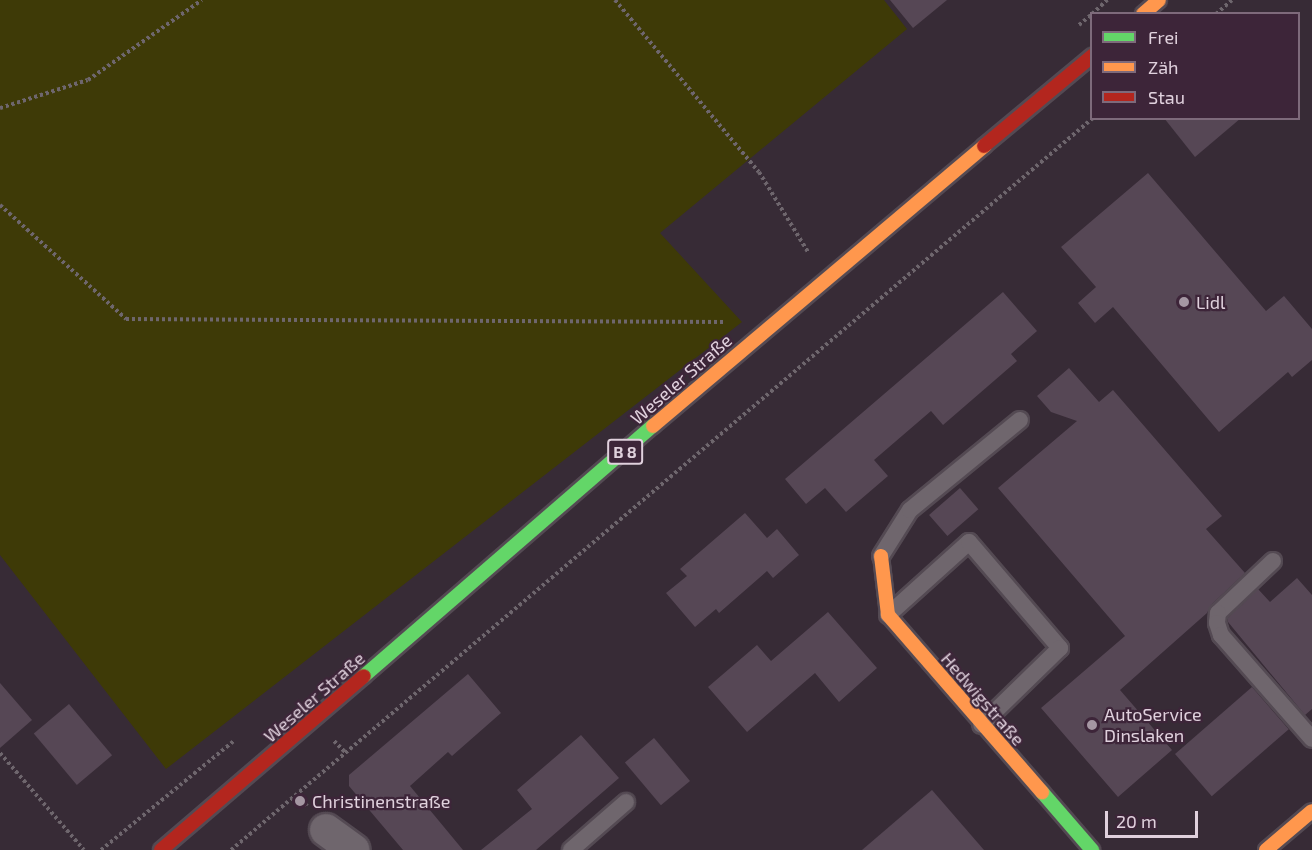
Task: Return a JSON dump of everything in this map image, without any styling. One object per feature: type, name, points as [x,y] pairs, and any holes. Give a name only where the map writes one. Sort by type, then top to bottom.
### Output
[{"type":"main road","points":[[1145,12],[1160,0]]},
{"type":"main road","name":"Weseler Straße","points":[[161,850],[824,279],[1090,58]]},
{"type":"main road","points":[[881,556],[888,615]]},
{"type":"main road","name":"Hedwigstraße","points":[[888,615],[981,725],[1092,850]]},
{"type":"main road","points":[[1266,850],[1312,811]]},
{"type":"street","points":[[326,831],[354,850]]},
{"type":"lane","points":[[881,556],[910,510],[1020,420]]},
{"type":"lane","points":[[888,615],[969,542],[1060,648],[981,725]]},
{"type":"lane","points":[[1273,561],[1218,613],[1217,623],[1221,635],[1312,739]]},
{"type":"lane","points":[[571,850],[626,802]]},
{"type":"path","points":[[0,108],[88,80],[202,0]]},
{"type":"path","points":[[615,0],[759,172],[824,279]]},
{"type":"path","points":[[1094,12],[1107,0]]},
{"type":"path","points":[[1218,12],[1232,0]]},
{"type":"path","points":[[231,850],[1091,120]]},
{"type":"path","points":[[0,205],[126,319],[742,322],[750,344]]},
{"type":"path","points":[[0,753],[84,850]]},
{"type":"shaded area","points":[[0,0],[884,0],[907,29],[660,233],[742,322],[166,769],[0,555]]},
{"type":"building","points":[[890,0],[947,0],[913,28]]},
{"type":"building","points":[[1166,120],[1239,120],[1195,157]]},
{"type":"building","name":"Lidl","points":[[1148,173],[1266,311],[1284,296],[1312,329],[1312,360],[1292,377],[1288,372],[1219,432],[1113,307],[1095,323],[1078,303],[1096,287],[1061,247]]},
{"type":"building","points":[[1003,292],[1037,331],[1011,354],[1017,361],[943,425],[931,411],[874,460],[888,476],[846,512],[825,488],[806,504],[785,479]]},
{"type":"building","points":[[1069,368],[1099,402],[1113,390],[1222,516],[1206,529],[1245,573],[1211,605],[1207,613],[1120,690],[1172,750],[1118,797],[1041,708],[1125,636],[998,488],[1077,421],[1051,412],[1037,396]]},
{"type":"building","points":[[960,488],[978,509],[947,536],[929,515]]},
{"type":"building","points":[[745,513],[767,538],[777,529],[799,555],[773,578],[767,571],[719,613],[716,609],[695,627],[666,593],[687,576],[680,569]]},
{"type":"building","points":[[1297,578],[1312,595],[1312,709],[1305,715],[1228,622],[1228,618],[1258,589],[1270,602]]},
{"type":"building","points":[[828,612],[877,668],[839,702],[815,673],[747,732],[708,687],[757,645],[771,661]]},
{"type":"building","points":[[468,674],[501,713],[452,756],[448,752],[410,786],[463,850],[403,850],[349,786],[349,775]]},
{"type":"building","points":[[0,683],[32,720],[0,748]]},
{"type":"building","points":[[1252,687],[1289,729],[1212,796],[1175,754]]},
{"type":"building","points":[[69,704],[112,755],[77,785],[34,734]]},
{"type":"building","points":[[581,735],[619,778],[536,850],[481,850],[532,809],[517,790]]},
{"type":"building","points":[[654,738],[690,781],[661,805],[625,762]]},
{"type":"building","points":[[932,790],[984,850],[862,850]]},
{"type":"traffic: fast","points":[[364,676],[653,426]]},
{"type":"traffic: fast","points":[[1042,792],[1092,850]]},
{"type":"traffic: slow","points":[[1145,12],[1159,0]]},
{"type":"traffic: slow","points":[[653,426],[984,146]]},
{"type":"traffic: slow","points":[[881,556],[888,615],[1042,792]]},
{"type":"traffic: slow","points":[[1266,850],[1312,811]]},
{"type":"traffic: jam","points":[[984,146],[1090,58]]},
{"type":"traffic: jam","points":[[161,850],[364,676]]},
{"type":"place","name":"Lidl","points":[[1184,302]]},
{"type":"place","name":"AutoService Dinslaken","points":[[1092,725]]},
{"type":"place","name":"Christinenstraße","points":[[300,801]]}]
